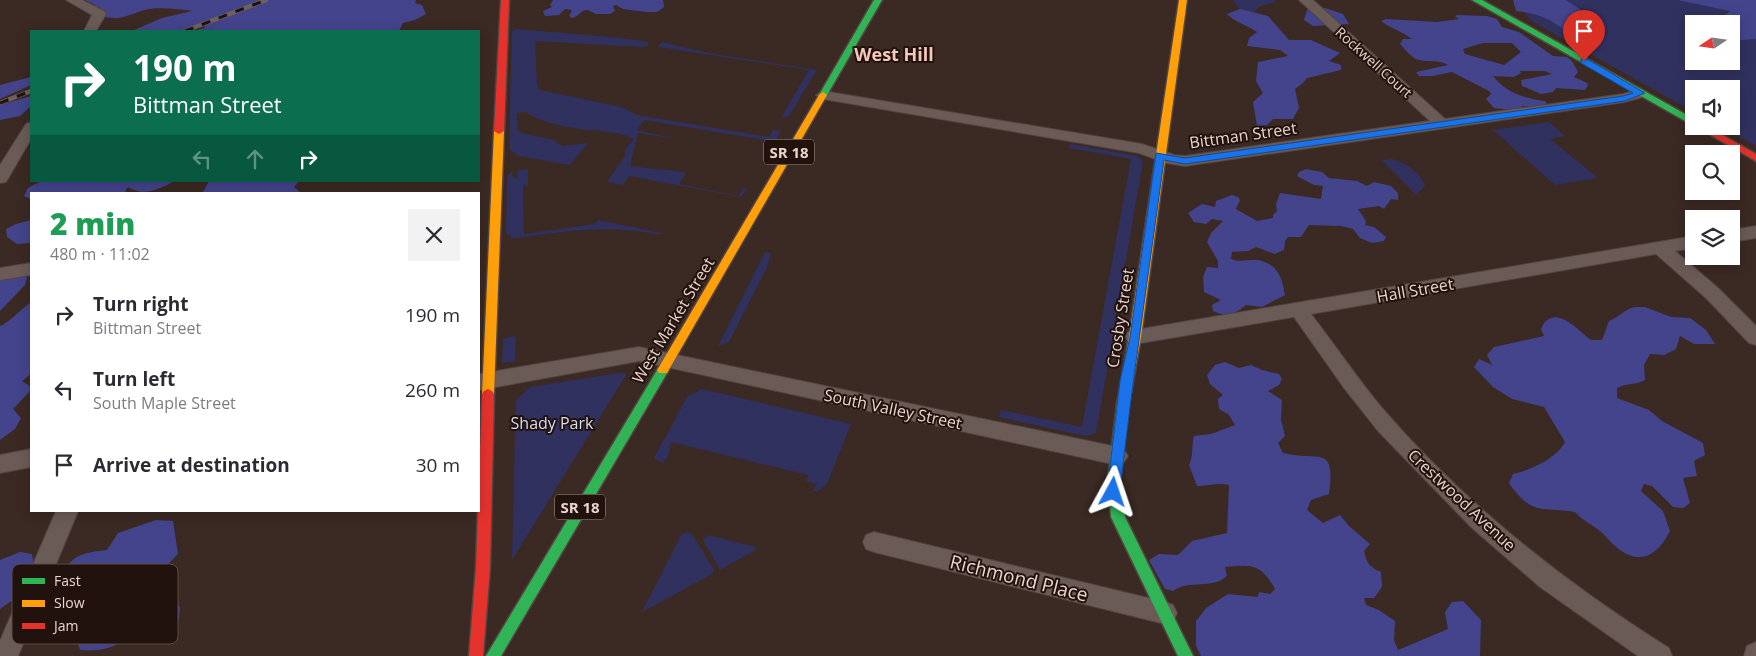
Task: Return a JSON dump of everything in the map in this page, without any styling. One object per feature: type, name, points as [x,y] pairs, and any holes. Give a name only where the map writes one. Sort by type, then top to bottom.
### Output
[{"type":"street","points":[[72,0],[99,14],[91,30]]},
{"type":"street","points":[[476,656],[483,567],[484,381],[506,0]]},
{"type":"street","name":"West Market Street","points":[[493,656],[669,360],[878,0]]},
{"type":"street","name":"Crosby Street","points":[[1183,0],[1135,337],[1126,381],[1117,456],[1114,504],[1186,656]]},
{"type":"street","name":"Rockwell Court","points":[[1305,0],[1442,124]]},
{"type":"street","points":[[1476,0],[1685,118]]},
{"type":"street","points":[[1497,12],[1504,0]]},
{"type":"street","name":"Bittman Street","points":[[823,95],[1142,149],[1172,160],[1185,161],[1625,98],[1641,93]]},
{"type":"street","points":[[0,178],[30,129]]},
{"type":"street","points":[[1716,135],[1756,158]]},
{"type":"street","points":[[1740,235],[1756,232]]},
{"type":"street","name":"Hall Street","points":[[1135,337],[1685,244]]},
{"type":"street","points":[[1660,248],[1712,294],[1756,338]]},
{"type":"street","points":[[0,274],[30,269]]},
{"type":"street","name":"Crestwood Avenue","points":[[1298,310],[1384,424],[1463,505],[1572,596],[1660,656]]},
{"type":"street","name":"South Valley Street","points":[[484,381],[639,354],[842,399],[1117,456]]},
{"type":"street","points":[[0,464],[30,458]]},
{"type":"street","points":[[44,564],[66,512]]},
{"type":"street","name":"Richmond Place","points":[[874,542],[1165,613]]},
{"type":"street","points":[[6,656],[12,642]]},
{"type":"green space","points":[[1233,0],[1275,0],[1276,2],[1260,6],[1253,13],[1240,9]]},
{"type":"green space","points":[[1523,0],[1756,0],[1756,146],[1736,135],[1740,135],[1740,80],[1685,80],[1685,107],[1533,22],[1525,14]]},
{"type":"green space","points":[[516,29],[609,37],[649,43],[647,46],[642,47],[535,41],[537,85],[540,90],[621,107],[637,115],[769,137],[773,130],[781,131],[772,148],[768,147],[771,141],[644,120],[637,130],[681,140],[638,133],[630,166],[686,173],[679,184],[739,196],[743,188],[747,189],[741,197],[629,176],[623,185],[607,182],[625,156],[625,150],[634,139],[611,132],[556,125],[529,115],[527,112],[517,113],[517,130],[522,133],[554,140],[562,146],[588,143],[570,165],[518,156],[509,149],[512,31]]},
{"type":"green space","points":[[661,42],[713,54],[817,70],[789,116],[781,118],[809,70],[658,47]]},
{"type":"green space","points":[[1549,122],[1565,136],[1550,139],[1598,178],[1555,185],[1493,130]]},
{"type":"green space","points":[[1070,144],[1137,156],[1143,161],[1096,433],[1085,436],[999,417],[1001,410],[1082,427],[1131,159],[1069,148]]},
{"type":"green space","points":[[1392,159],[1407,166],[1420,176],[1425,186],[1416,195],[1382,160]]},
{"type":"green space","points":[[528,169],[528,185],[523,186],[524,234],[595,224],[598,220],[661,233],[660,235],[603,229],[550,233],[511,239],[511,235],[506,235],[507,176],[512,171],[513,178],[517,178],[518,170]]},
{"type":"green space","points":[[765,252],[771,253],[768,265],[729,342],[718,346]]},
{"type":"green space","points":[[513,336],[516,338],[515,361],[502,363],[503,339]]},
{"type":"green space","name":"Shady Park","points":[[625,373],[626,375],[512,560],[516,400],[530,387]]},
{"type":"green space","points":[[702,389],[851,424],[827,484],[818,491],[813,491],[816,484],[806,481],[808,475],[671,442],[668,457],[662,463],[654,458],[687,397]]},
{"type":"green space","points":[[686,532],[692,534],[714,570],[712,574],[642,612],[681,535]]},
{"type":"green space","points":[[708,535],[756,547],[754,551],[720,570],[703,540]]},
{"type":"shaded area","points":[[85,0],[416,0],[415,3],[422,5],[426,14],[415,20],[403,23],[400,30],[197,30],[204,28],[208,20],[183,30],[134,30],[162,18],[192,11],[152,8],[122,17],[109,18],[94,13],[95,5]]},
{"type":"shaded area","points":[[553,0],[663,0],[664,7],[657,12],[646,12],[623,9],[616,5],[613,6],[615,11],[610,14],[596,14],[585,10],[572,18],[569,16],[572,10],[565,9],[559,15],[545,16],[543,11],[552,7],[550,5]]},
{"type":"shaded area","points":[[1513,0],[1566,0],[1581,10],[1579,14],[1583,29],[1572,36],[1546,19],[1516,11]]},
{"type":"shaded area","points":[[1678,0],[1756,0],[1756,39],[1740,40],[1740,15],[1726,15],[1730,11]]},
{"type":"shaded area","points":[[1325,8],[1343,14],[1349,24],[1313,26],[1304,20],[1307,10]]},
{"type":"shaded area","points":[[1240,9],[1268,16],[1289,40],[1311,40],[1340,53],[1329,61],[1341,65],[1341,70],[1307,78],[1295,89],[1299,108],[1293,119],[1273,119],[1267,125],[1257,126],[1253,102],[1263,93],[1256,81],[1258,62],[1288,56],[1280,50],[1247,46],[1249,38],[1257,32],[1234,20],[1227,14]]},
{"type":"shaded area","points":[[1455,16],[1487,16],[1497,19],[1502,27],[1519,32],[1553,56],[1567,57],[1572,61],[1578,72],[1574,77],[1588,85],[1585,90],[1556,88],[1553,92],[1541,94],[1522,86],[1521,80],[1552,74],[1545,71],[1520,71],[1521,73],[1514,77],[1493,76],[1510,91],[1545,101],[1549,107],[1522,106],[1518,111],[1494,108],[1486,99],[1491,94],[1489,91],[1452,72],[1433,76],[1419,76],[1416,72],[1448,65],[1441,62],[1423,61],[1414,58],[1400,44],[1403,39],[1412,39],[1381,21],[1386,19],[1437,22],[1459,19]],"holes":[[[1483,43],[1512,43],[1521,52],[1504,65],[1465,54],[1463,49]]]},
{"type":"shaded area","points":[[30,77],[30,85],[0,99],[0,85]]},
{"type":"shaded area","points":[[30,96],[30,107],[20,116],[0,120],[0,105]]},
{"type":"shaded area","points":[[1306,169],[1322,172],[1329,178],[1357,181],[1367,186],[1374,182],[1391,186],[1398,193],[1398,200],[1391,199],[1384,209],[1379,206],[1358,209],[1366,221],[1365,225],[1374,227],[1386,237],[1384,241],[1372,243],[1360,238],[1353,229],[1341,226],[1309,225],[1301,237],[1288,237],[1285,241],[1284,250],[1275,254],[1256,247],[1248,251],[1232,252],[1231,259],[1241,261],[1258,260],[1275,268],[1285,295],[1262,307],[1246,305],[1230,314],[1213,311],[1212,305],[1221,300],[1204,292],[1203,277],[1207,267],[1218,268],[1218,261],[1207,242],[1211,233],[1223,221],[1212,219],[1206,224],[1194,222],[1188,213],[1202,204],[1215,207],[1216,201],[1232,195],[1240,200],[1236,209],[1257,221],[1273,218],[1277,211],[1276,204],[1280,193],[1321,199],[1323,186],[1314,185],[1297,176],[1299,172]]},
{"type":"shaded area","points":[[39,182],[172,182],[146,192],[128,187],[125,191],[126,192],[30,192],[30,199],[24,196],[28,188]]},
{"type":"shaded area","points":[[208,182],[298,182],[294,187],[300,192],[203,192]]},
{"type":"shaded area","points":[[30,220],[30,243],[17,244],[7,237],[6,229]]},
{"type":"shaded area","points":[[14,276],[27,277],[25,285],[0,311],[0,279]]},
{"type":"shaded area","points":[[30,303],[30,375],[22,381],[30,386],[30,391],[13,409],[21,418],[15,429],[0,440],[0,326]]},
{"type":"shaded area","points":[[1645,307],[1671,317],[1690,318],[1706,330],[1715,344],[1694,344],[1680,336],[1676,349],[1664,355],[1650,354],[1644,365],[1645,380],[1617,388],[1617,398],[1649,410],[1662,421],[1703,443],[1705,455],[1694,461],[1697,476],[1683,478],[1690,503],[1683,508],[1673,507],[1652,486],[1644,484],[1641,491],[1663,511],[1670,531],[1665,540],[1653,553],[1639,557],[1623,552],[1575,512],[1531,506],[1517,494],[1509,483],[1513,474],[1528,470],[1550,458],[1565,442],[1544,407],[1512,399],[1493,387],[1474,367],[1479,359],[1492,365],[1487,355],[1494,347],[1544,336],[1541,329],[1546,321],[1552,318],[1566,320],[1591,340],[1602,340],[1609,321],[1628,309]]},
{"type":"shaded area","points":[[1225,362],[1239,368],[1251,365],[1279,374],[1282,379],[1279,385],[1268,391],[1282,400],[1281,420],[1285,436],[1278,443],[1283,453],[1315,456],[1327,461],[1330,467],[1331,478],[1329,494],[1311,500],[1307,510],[1323,523],[1340,515],[1349,526],[1370,544],[1364,551],[1365,555],[1371,566],[1381,572],[1382,587],[1374,598],[1364,598],[1366,605],[1379,610],[1395,621],[1394,640],[1398,650],[1448,629],[1445,612],[1452,602],[1463,601],[1481,620],[1480,656],[1201,656],[1196,646],[1196,621],[1206,608],[1228,594],[1258,597],[1259,592],[1270,594],[1275,589],[1260,570],[1255,567],[1242,566],[1225,567],[1227,576],[1214,583],[1179,587],[1173,591],[1165,589],[1149,560],[1159,554],[1178,555],[1192,541],[1227,533],[1229,485],[1197,486],[1189,465],[1194,436],[1211,434],[1235,425],[1229,415],[1219,409],[1218,399],[1223,395],[1210,384],[1207,375],[1215,365]]},
{"type":"shaded area","points":[[156,520],[173,521],[178,554],[168,564],[69,564],[77,557],[85,554],[107,550],[118,533]]},
{"type":"shaded area","points":[[20,552],[32,554],[33,563],[12,564],[12,600],[0,609],[0,560]]},
{"type":"shaded area","points":[[178,604],[180,608],[178,620]]},
{"type":"shaded area","points":[[78,644],[118,644],[100,650],[80,650]]},
{"type":"railway","points":[[188,30],[266,0]]},
{"type":"railway","points":[[0,103],[30,91]]},
{"type":"traffic: fast","points":[[823,95],[878,0]]},
{"type":"traffic: fast","points":[[1476,0],[1685,118]]},
{"type":"traffic: fast","points":[[493,656],[663,370]]},
{"type":"traffic: fast","points":[[1123,404],[1114,478],[1118,517],[1186,656]]},
{"type":"traffic: slow","points":[[1123,404],[1135,337],[1183,0]]},
{"type":"traffic: slow","points":[[663,370],[823,95]]},
{"type":"traffic: slow","points":[[488,394],[499,131]]},
{"type":"traffic: jam","points":[[499,131],[505,0]]},
{"type":"traffic: jam","points":[[1715,135],[1756,158]]},
{"type":"traffic: jam","points":[[476,656],[483,567],[488,394]]},
{"type":"district","name":"West Hill","points":[[894,54]]},
{"type":"route","points":[[1113,492],[1126,381],[1135,337],[1160,155],[1172,160],[1185,161],[1625,98],[1641,93],[1584,61]]}]
